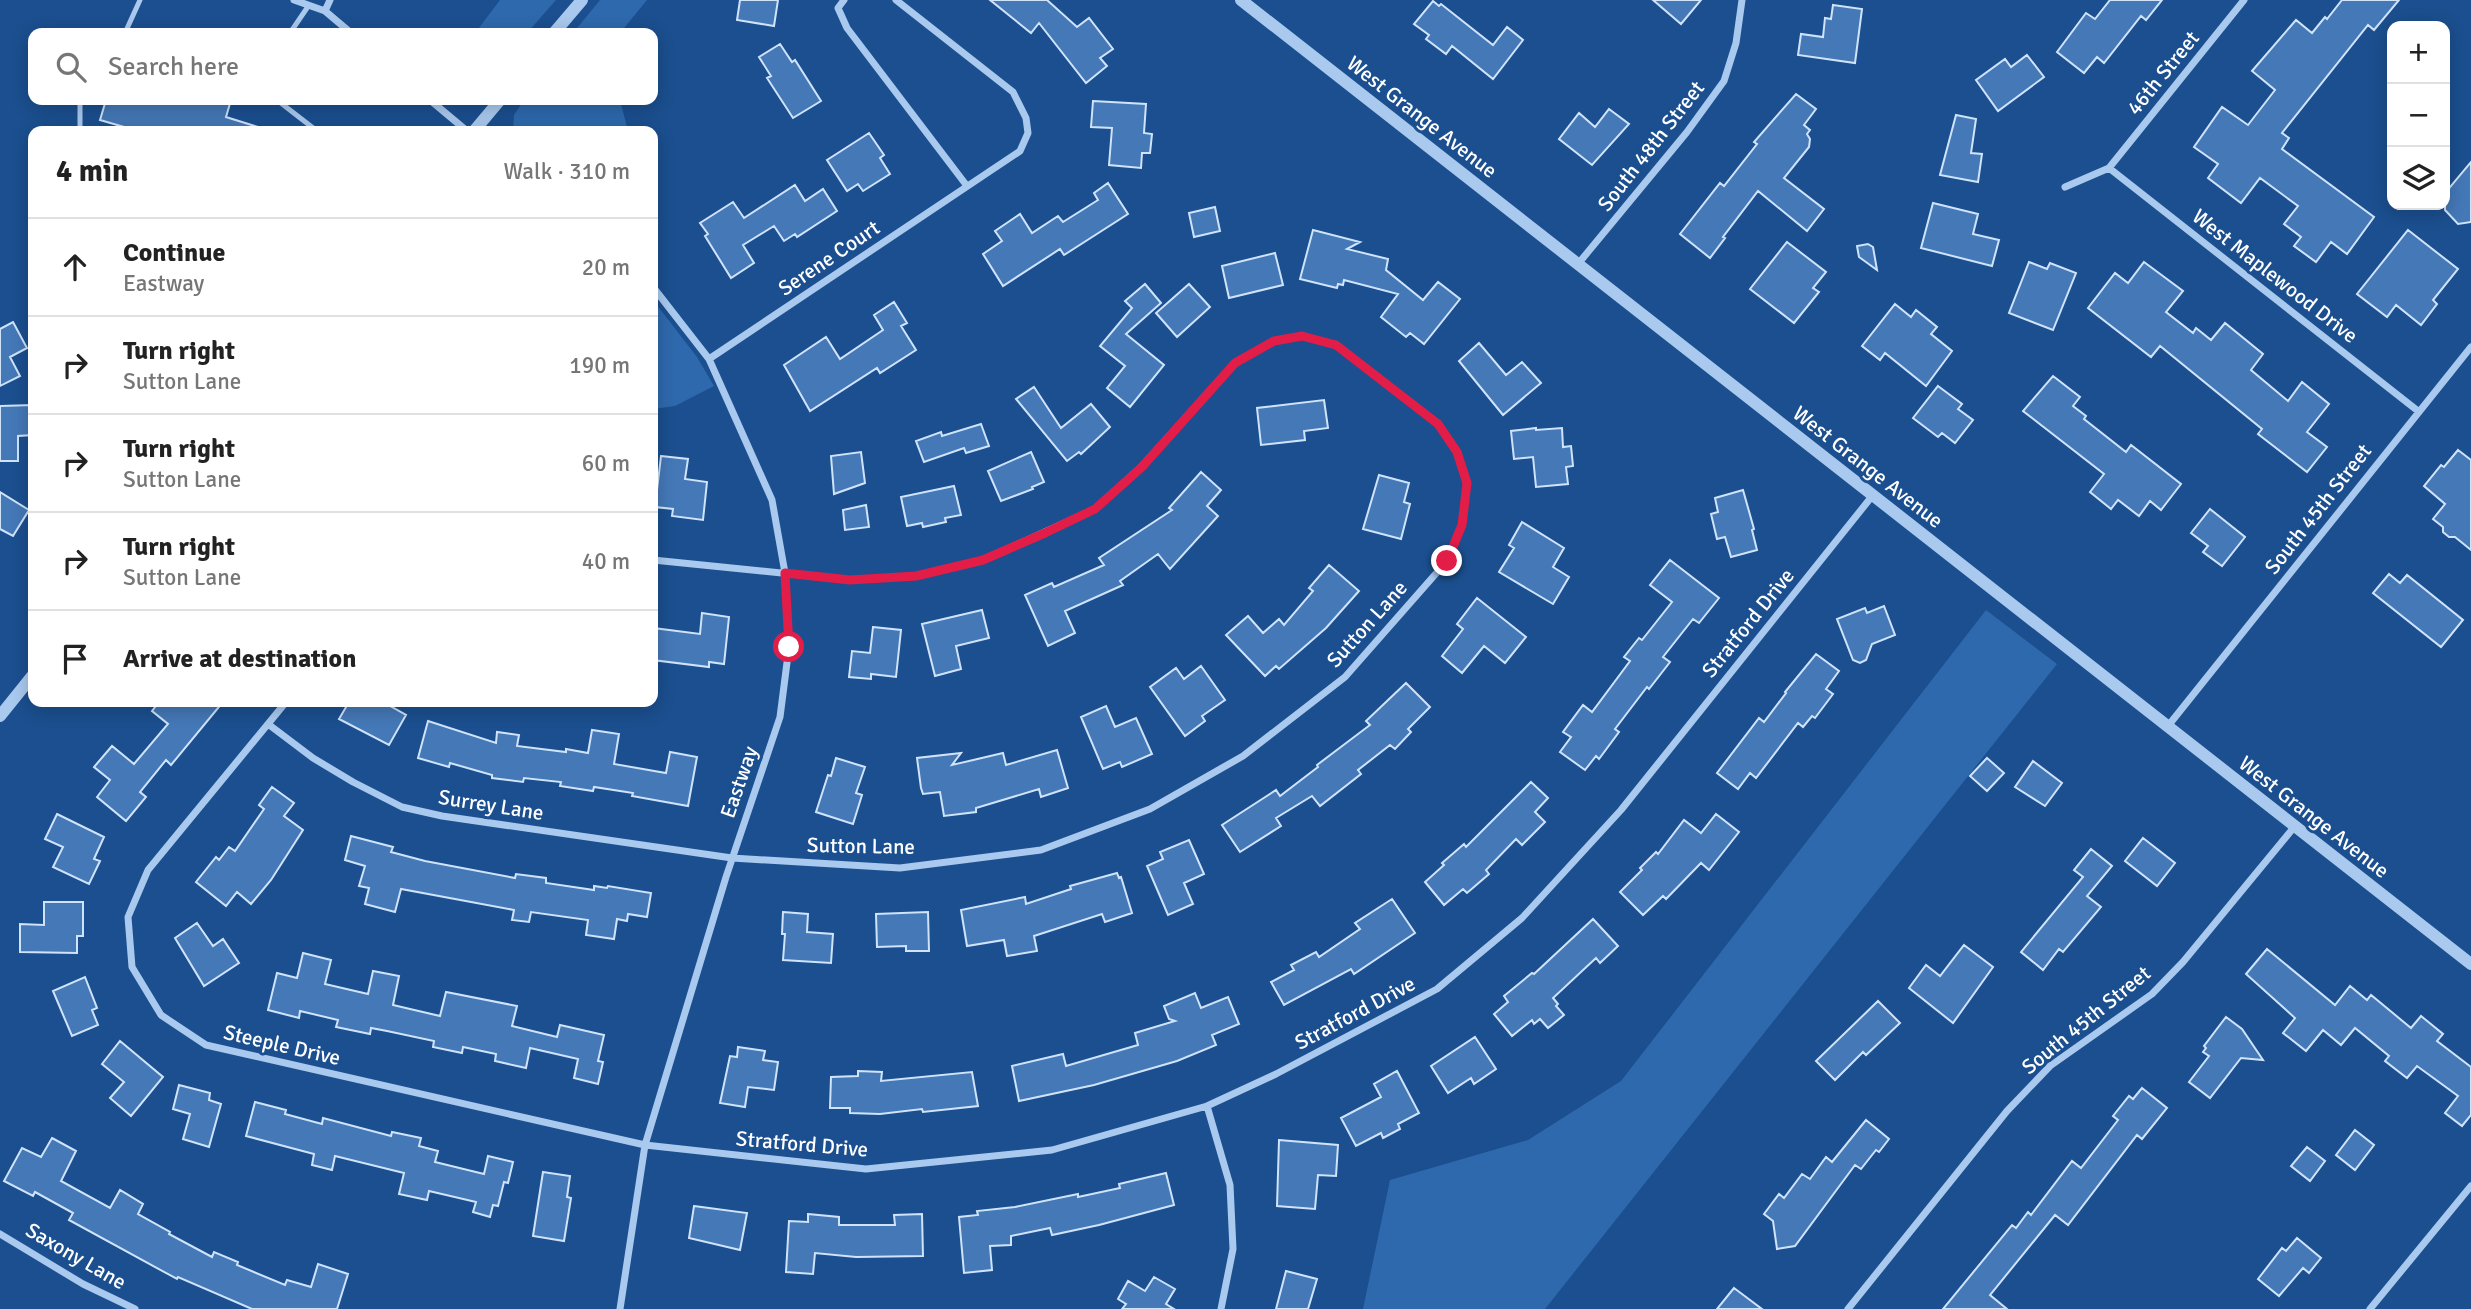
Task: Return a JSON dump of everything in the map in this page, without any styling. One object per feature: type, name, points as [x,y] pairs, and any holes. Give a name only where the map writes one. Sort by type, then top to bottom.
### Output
[{"type":"street","points":[[294,0],[325,11],[345,28]]},
{"type":"street","points":[[325,11],[330,0]]},
{"type":"street","points":[[558,28],[582,0]]},
{"type":"street","points":[[844,0],[838,8],[847,28],[967,186]]},
{"type":"street","name":"Serene Court","points":[[709,359],[1020,151],[1028,133],[1026,118],[1013,92],[896,0]]},
{"type":"street","name":"West Grange Avenue","points":[[1241,0],[2471,964]]},
{"type":"street","name":"South 48th Street","points":[[1578,264],[1687,132],[1724,81],[1736,43],[1742,0]]},
{"type":"street","name":"46th Street","points":[[2109,168],[2244,0]]},
{"type":"street","points":[[436,105],[461,126]]},
{"type":"street","points":[[478,126],[496,105]]},
{"type":"street","points":[[2065,187],[2109,168]]},
{"type":"street","name":"West Maplewood Drive","points":[[2109,168],[2418,411]]},
{"type":"street","name":"Eastway","points":[[620,1309],[646,1145],[732,858],[780,717],[789,647],[785,573],[772,500],[709,359],[658,293]]},
{"type":"street","name":"Sutton Lane","points":[[732,858],[900,868],[1041,850],[1150,809],[1243,757],[1345,677],[1447,561],[1462,525],[1467,483],[1457,452],[1438,424],[1336,345],[1302,336],[1274,341],[1235,363],[1142,467],[1095,509],[1045,533],[983,560],[916,576],[850,580],[785,573]]},
{"type":"street","name":"South 45th Street","points":[[2168,726],[2471,348]]},
{"type":"street","name":"Stratford Drive","points":[[646,1145],[866,1169],[1052,1150],[1208,1106],[1276,1074],[1437,989],[1522,918],[1621,810],[1873,495]]},
{"type":"street","points":[[658,560],[785,573]]},
{"type":"street","points":[[0,716],[28,681]]},
{"type":"street","name":"Steeple Drive","points":[[282,707],[148,870],[128,918],[132,967],[161,1015],[206,1045],[646,1145]]},
{"type":"street","name":"Surrey Lane","points":[[268,724],[313,758],[402,807],[442,816],[732,858]]},
{"type":"street","name":"South 45th Street","points":[[1848,1309],[2007,1111],[2050,1066],[2152,994],[2183,962],[2295,826]]},
{"type":"street","points":[[1208,1106],[1230,1185],[1233,1249],[1221,1309]]},
{"type":"street","points":[[2370,1309],[2471,1186]]},
{"type":"street","name":"Saxony Lane","points":[[0,1234],[83,1284],[135,1309]]},
{"type":"lane","points":[[127,28],[140,0]]},
{"type":"lane","points":[[293,28],[309,5]]},
{"type":"lane","points":[[80,105],[80,126]]},
{"type":"lane","points":[[283,105],[311,126]]},
{"type":"shaded area","points":[[500,0],[556,0],[531,28],[479,28]]},
{"type":"shaded area","points":[[600,0],[647,0],[624,28],[577,28]]},
{"type":"shaded area","points":[[521,105],[621,105],[627,126],[513,126],[514,115]]},
{"type":"shaded area","points":[[658,306],[697,357],[714,386],[675,406],[658,408]]},
{"type":"shaded area","points":[[1986,610],[2057,664],[1545,1309],[1363,1309],[1390,1180],[1528,1140],[1621,1081]]},
{"type":"building","points":[[740,0],[778,0],[774,26],[737,20]]},
{"type":"building","points":[[990,0],[1047,0],[1077,27],[1089,18],[1113,49],[1100,58],[1107,66],[1086,83],[1039,23],[1031,33]]},
{"type":"building","points":[[1653,0],[1701,0],[1681,24]]},
{"type":"building","points":[[2110,0],[2162,0],[2146,20],[2141,16],[2104,63],[2097,57],[2084,73],[2057,52],[2086,13],[2095,19]]},
{"type":"building","points":[[2342,0],[2399,0],[2374,30],[2368,25],[2282,133],[2289,138],[2282,149],[2374,217],[2347,254],[2331,242],[2316,262],[2294,246],[2301,237],[2284,224],[2298,206],[2260,178],[2241,203],[2208,178],[2218,164],[2194,147],[2222,107],[2248,125],[2275,90],[2252,71],[2296,20],[2312,33]]},
{"type":"building","points":[[1433,1],[1439,6],[1441,4],[1493,45],[1507,27],[1523,40],[1493,79],[1452,46],[1446,54],[1426,39],[1429,35],[1414,24]]},
{"type":"building","points":[[1833,5],[1862,9],[1855,63],[1798,55],[1801,34],[1823,37],[1825,18],[1831,19]]},
{"type":"building","points":[[780,44],[792,62],[795,60],[821,101],[793,118],[767,78],[771,76],[759,57]]},
{"type":"building","points":[[2027,55],[2044,77],[1998,111],[1976,80],[2005,59],[2011,67]]},
{"type":"building","points":[[1796,94],[1816,109],[1804,125],[1810,130],[1807,134],[1810,139],[1809,147],[1784,178],[1824,209],[1807,231],[1758,191],[1710,258],[1680,234],[1720,183],[1724,186],[1757,144],[1754,142]]},
{"type":"building","points":[[1093,101],[1146,104],[1144,133],[1152,134],[1150,153],[1142,153],[1141,168],[1109,165],[1112,128],[1091,127]]},
{"type":"building","points":[[104,105],[230,105],[226,117],[255,126],[121,126],[100,120]]},
{"type":"building","points":[[1609,109],[1629,124],[1592,165],[1559,139],[1579,113],[1595,127]]},
{"type":"building","points":[[1956,115],[1976,119],[1971,153],[1982,154],[1978,182],[1940,175]]},
{"type":"building","points":[[869,133],[884,155],[880,158],[890,174],[863,191],[858,184],[847,191],[827,160]]},
{"type":"building","points":[[2471,162],[2471,222],[2458,224],[2445,210],[2450,210],[2450,187]]},
{"type":"building","points":[[1108,183],[1128,214],[1064,255],[1060,249],[1003,286],[983,254],[1002,241],[995,231],[1020,214],[1032,233],[1058,216],[1063,222],[1098,200],[1094,193]]},
{"type":"building","points":[[795,185],[805,201],[823,189],[837,211],[797,237],[795,234],[784,241],[774,226],[743,245],[754,263],[731,278],[700,223],[733,202],[744,218]]},
{"type":"building","points":[[1933,203],[1978,214],[1973,234],[1999,240],[1992,266],[1921,248]]},
{"type":"building","points":[[1215,207],[1220,231],[1194,237],[1189,213]]},
{"type":"building","points":[[1313,230],[1360,242],[1347,249],[1388,259],[1386,270],[1423,300],[1438,282],[1460,299],[1424,344],[1410,333],[1406,337],[1381,317],[1398,294],[1344,280],[1343,285],[1338,284],[1337,288],[1300,279]]},
{"type":"building","points":[[2408,230],[2458,269],[2433,300],[2437,304],[2421,325],[2396,305],[2387,317],[2357,294]]},
{"type":"building","points":[[1787,242],[1826,272],[1813,288],[1819,292],[1794,323],[1750,289]]},
{"type":"building","points":[[1868,244],[1873,247],[1877,270],[1859,257],[1857,246]]},
{"type":"building","points":[[1275,253],[1283,285],[1229,298],[1222,266]]},
{"type":"building","points":[[2029,262],[2047,269],[2050,263],[2076,273],[2053,330],[2009,313]]},
{"type":"building","points":[[2144,262],[2183,291],[2166,312],[2193,333],[2196,328],[2211,340],[2225,323],[2263,354],[2251,370],[2288,401],[2302,382],[2329,404],[2307,432],[2327,447],[2307,472],[2258,434],[2262,429],[2160,346],[2151,357],[2088,308],[2115,273],[2128,283]]},
{"type":"building","points":[[1145,284],[1161,303],[1126,334],[1164,365],[1130,407],[1107,388],[1125,366],[1100,346],[1132,308],[1125,301]]},
{"type":"building","points":[[1189,284],[1210,307],[1177,337],[1156,313]]},
{"type":"building","points":[[894,302],[907,323],[901,326],[916,350],[880,373],[877,368],[810,411],[784,365],[826,337],[840,359],[883,330],[874,315]]},
{"type":"building","points":[[1895,304],[1911,317],[1916,310],[1937,327],[1931,334],[1952,351],[1926,386],[1885,353],[1880,360],[1862,346]]},
{"type":"building","points":[[13,322],[27,348],[10,357],[20,376],[0,386],[0,329]]},
{"type":"building","points":[[1479,343],[1506,375],[1522,362],[1541,383],[1503,415],[1459,361]]},
{"type":"building","points":[[2053,376],[2080,397],[2073,406],[2086,416],[2084,419],[2126,452],[2131,445],[2181,484],[2161,510],[2150,501],[2139,516],[2118,500],[2111,509],[2090,492],[2104,474],[2023,411]]},
{"type":"building","points":[[1938,386],[1962,404],[1958,409],[1973,420],[1955,443],[1942,433],[1938,437],[1913,418]]},
{"type":"building","points":[[1034,387],[1061,428],[1091,404],[1110,427],[1081,454],[1079,452],[1067,461],[1016,399]]},
{"type":"building","points":[[1324,400],[1328,428],[1304,431],[1305,440],[1261,445],[1257,408]]},
{"type":"building","points":[[28,405],[28,435],[18,436],[18,461],[0,461],[0,406]]},
{"type":"building","points":[[981,424],[989,446],[966,453],[964,448],[924,462],[916,441],[941,432],[942,436]]},
{"type":"building","points":[[1562,428],[1563,447],[1571,446],[1573,466],[1566,467],[1568,484],[1536,487],[1533,457],[1514,459],[1511,431]]},
{"type":"building","points":[[2458,450],[2471,460],[2471,550],[2455,537],[2449,537],[2443,532],[2443,527],[2433,519],[2445,504],[2424,486]]},
{"type":"building","points":[[861,452],[865,483],[834,494],[831,456]]},
{"type":"building","points":[[1031,452],[1044,482],[1001,501],[988,471]]},
{"type":"building","points":[[661,456],[688,459],[685,479],[707,482],[703,520],[672,516],[673,509],[658,507]]},
{"type":"building","points":[[1201,472],[1221,490],[1207,506],[1218,516],[1170,569],[1158,554],[1120,581],[1123,585],[1065,611],[1075,633],[1048,646],[1025,595],[1052,583],[1054,587],[1104,565],[1099,558],[1172,510],[1169,508]]},
{"type":"building","points":[[1379,475],[1409,483],[1404,502],[1410,504],[1401,539],[1363,529]]},
{"type":"building","points":[[954,486],[961,515],[945,518],[946,522],[923,527],[922,523],[907,526],[901,497]]},
{"type":"building","points":[[1743,490],[1757,550],[1731,557],[1725,537],[1717,539],[1711,514],[1718,512],[1715,498]]},
{"type":"building","points":[[0,492],[28,512],[13,536],[0,529]]},
{"type":"building","points":[[866,505],[869,527],[845,530],[843,510]]},
{"type":"building","points":[[2210,509],[2245,537],[2222,566],[2203,552],[2208,546],[2191,533]]},
{"type":"building","points":[[1522,522],[1564,548],[1553,567],[1569,577],[1553,604],[1499,572],[1514,548],[1509,545]]},
{"type":"building","points":[[1670,560],[1719,598],[1699,623],[1693,619],[1663,657],[1670,662],[1615,729],[1619,732],[1599,759],[1596,756],[1585,770],[1560,752],[1571,737],[1563,732],[1583,705],[1592,712],[1630,661],[1624,657],[1639,638],[1642,640],[1672,602],[1650,585]]},
{"type":"building","points":[[1329,565],[1359,591],[1326,628],[1279,669],[1276,666],[1265,676],[1226,635],[1248,616],[1263,633],[1279,619],[1284,625],[1313,591],[1309,588]]},
{"type":"building","points":[[2389,574],[2400,583],[2407,575],[2463,620],[2441,647],[2373,593]]},
{"type":"building","points":[[1477,598],[1526,637],[1505,663],[1484,646],[1462,673],[1442,656],[1463,629],[1457,624]]},
{"type":"building","points":[[1884,606],[1895,635],[1872,644],[1866,660],[1860,663],[1853,660],[1837,619],[1865,608],[1867,613]]},
{"type":"building","points":[[982,610],[989,638],[956,646],[961,669],[935,676],[922,624]]},
{"type":"building","points":[[702,613],[729,617],[724,664],[709,662],[709,667],[658,661],[658,629],[700,634]]},
{"type":"building","points":[[873,627],[901,630],[896,677],[871,674],[871,679],[849,677],[852,651],[870,653]]},
{"type":"building","points":[[1816,654],[1839,671],[1826,689],[1833,694],[1815,718],[1812,716],[1803,727],[1798,723],[1756,778],[1750,773],[1738,789],[1717,773],[1759,718],[1764,722]]},
{"type":"building","points":[[1201,666],[1225,700],[1202,716],[1205,721],[1185,736],[1150,687],[1176,668],[1184,679]]},
{"type":"building","points":[[1406,683],[1430,707],[1408,729],[1411,732],[1395,749],[1390,745],[1358,770],[1361,774],[1320,806],[1312,796],[1276,818],[1281,826],[1240,852],[1222,825],[1276,790],[1280,796],[1318,767],[1317,765],[1370,725],[1366,721]]},
{"type":"building","points":[[1106,706],[1115,727],[1136,718],[1152,754],[1122,767],[1120,762],[1103,769],[1081,717]]},
{"type":"building","points":[[155,707],[219,707],[171,765],[166,760],[140,792],[146,797],[126,821],[97,797],[110,780],[94,767],[112,746],[134,764],[168,724],[152,711]]},
{"type":"building","points":[[346,707],[392,707],[406,715],[389,745],[339,719]]},
{"type":"building","points":[[428,721],[496,743],[497,732],[519,735],[517,746],[566,752],[566,749],[588,753],[592,730],[619,734],[614,764],[666,773],[670,752],[697,757],[688,806],[632,796],[633,793],[594,787],[593,791],[560,786],[561,782],[524,778],[523,782],[492,778],[492,775],[450,763],[449,767],[418,758]]},
{"type":"building","points":[[1057,750],[1068,788],[1041,797],[1039,789],[976,808],[976,812],[944,816],[940,792],[923,794],[921,788],[917,758],[961,753],[952,765],[1003,753],[1006,765]]},
{"type":"building","points":[[836,758],[865,767],[856,793],[862,795],[853,824],[816,812]]},
{"type":"building","points":[[1987,758],[2004,773],[1987,791],[1970,776]]},
{"type":"building","points":[[2033,761],[2062,783],[2045,806],[2015,787]]},
{"type":"building","points":[[1531,782],[1548,798],[1535,812],[1545,822],[1522,845],[1516,839],[1486,870],[1489,874],[1467,893],[1463,889],[1444,905],[1425,882],[1464,844],[1466,847]]},
{"type":"building","points":[[272,787],[294,803],[284,816],[303,830],[271,880],[251,904],[237,892],[226,906],[196,882],[216,857],[219,860],[229,847],[235,851],[264,809],[259,805]]},
{"type":"building","points":[[57,814],[104,837],[94,859],[100,861],[89,884],[53,867],[63,847],[45,839]]},
{"type":"building","points":[[1716,814],[1739,832],[1709,870],[1701,863],[1666,899],[1663,896],[1643,915],[1620,892],[1656,852],[1658,854],[1684,820],[1701,833]]},
{"type":"building","points":[[351,836],[393,847],[391,852],[425,861],[515,878],[516,874],[546,878],[546,883],[594,890],[594,886],[608,886],[651,893],[647,917],[628,914],[627,921],[617,919],[614,939],[586,935],[588,920],[531,912],[529,922],[512,920],[514,910],[401,889],[395,912],[365,904],[369,888],[359,886],[365,866],[345,860]]},
{"type":"building","points":[[2143,838],[2175,863],[2157,886],[2125,861]]},
{"type":"building","points":[[1189,840],[1204,874],[1184,883],[1193,904],[1168,915],[1147,866],[1163,859],[1160,852]]},
{"type":"building","points":[[2091,849],[2112,866],[2087,896],[2101,907],[2063,952],[2059,949],[2043,970],[2021,952],[2083,877],[2074,870]]},
{"type":"building","points":[[1117,873],[1119,878],[1121,877],[1132,913],[1105,922],[1102,914],[1034,936],[1037,951],[1007,956],[1004,940],[967,946],[961,910],[1025,897],[1026,904],[1071,889],[1070,886]]},
{"type":"building","points":[[1392,899],[1415,933],[1354,974],[1351,969],[1284,1005],[1271,982],[1294,970],[1291,965],[1316,952],[1319,957],[1360,929],[1355,923]]},
{"type":"building","points":[[44,902],[83,902],[83,936],[77,936],[77,953],[20,952],[20,924],[44,925]]},
{"type":"building","points":[[783,912],[808,914],[807,932],[833,934],[831,963],[783,960]]},
{"type":"building","points":[[928,912],[929,951],[906,951],[906,946],[877,947],[876,914]]},
{"type":"building","points":[[1593,919],[1618,946],[1600,963],[1596,958],[1553,998],[1564,1015],[1548,1028],[1540,1019],[1534,1024],[1532,1020],[1512,1036],[1494,1014],[1508,1002],[1504,996],[1534,974]]},
{"type":"building","points":[[197,923],[213,946],[223,939],[239,963],[204,986],[175,938]]},
{"type":"building","points":[[1964,945],[1993,967],[1953,1023],[1909,988],[1926,965],[1940,976]]},
{"type":"building","points":[[2267,949],[2335,1005],[2350,986],[2367,1000],[2371,995],[2411,1028],[2421,1016],[2443,1034],[2437,1041],[2471,1067],[2471,1115],[2462,1126],[2445,1113],[2458,1096],[2417,1066],[2407,1078],[2385,1061],[2389,1056],[2355,1028],[2341,1045],[2323,1030],[2306,1051],[2283,1033],[2295,1018],[2246,974]]},
{"type":"building","points":[[303,953],[331,960],[325,984],[368,994],[373,971],[399,976],[393,1005],[440,1016],[446,992],[517,1006],[512,1026],[557,1037],[560,1025],[604,1035],[598,1061],[603,1062],[598,1084],[574,1078],[578,1059],[530,1048],[526,1068],[495,1061],[496,1054],[463,1047],[462,1053],[433,1047],[434,1041],[387,1031],[371,1028],[370,1034],[336,1027],[338,1020],[300,1011],[299,1018],[268,1010],[277,973],[297,978]]},
{"type":"building","points":[[85,977],[97,1008],[92,1010],[98,1025],[72,1036],[53,991]]},
{"type":"building","points":[[1195,993],[1201,1008],[1228,997],[1239,1024],[1212,1035],[1216,1045],[1177,1061],[1094,1085],[1019,1101],[1012,1066],[1063,1054],[1066,1066],[1138,1045],[1135,1033],[1175,1021],[1169,1019],[1164,1006]]},
{"type":"building","points":[[1878,1001],[1900,1023],[1866,1055],[1863,1052],[1835,1080],[1816,1061]]},
{"type":"building","points":[[2226,1017],[2242,1029],[2263,1060],[2241,1058],[2210,1098],[2189,1082],[2209,1056],[2203,1052],[2206,1048],[2204,1046]]},
{"type":"building","points":[[1475,1037],[1496,1069],[1474,1084],[1471,1078],[1448,1093],[1431,1066]]},
{"type":"building","points":[[120,1041],[163,1077],[131,1116],[110,1098],[124,1082],[102,1064]]},
{"type":"building","points":[[738,1047],[765,1051],[763,1060],[778,1062],[774,1090],[748,1087],[745,1107],[720,1103],[730,1056],[737,1057]]},
{"type":"building","points":[[858,1071],[882,1072],[881,1081],[972,1072],[978,1106],[880,1114],[850,1113],[850,1108],[830,1108],[831,1077],[858,1076]]},
{"type":"building","points":[[1397,1071],[1419,1113],[1398,1124],[1400,1129],[1383,1138],[1381,1133],[1356,1146],[1341,1118],[1381,1097],[1374,1084]]},
{"type":"building","points":[[179,1085],[210,1093],[209,1100],[221,1104],[209,1147],[183,1139],[190,1114],[173,1109]]},
{"type":"building","points":[[2142,1088],[2167,1108],[2142,1139],[2137,1135],[2068,1225],[2055,1215],[1990,1295],[2007,1309],[1943,1309],[2012,1225],[2016,1228],[2028,1212],[2031,1215],[2072,1161],[2081,1168],[2118,1120],[2113,1116],[2129,1096],[2133,1099]]},
{"type":"building","points":[[255,1102],[322,1124],[323,1118],[391,1136],[392,1132],[421,1138],[419,1146],[438,1151],[435,1162],[484,1174],[488,1156],[513,1162],[508,1183],[504,1182],[498,1206],[493,1205],[490,1217],[473,1212],[476,1202],[429,1191],[427,1200],[399,1194],[404,1173],[335,1156],[332,1170],[312,1165],[314,1154],[246,1136]]},
{"type":"building","points":[[1866,1120],[1889,1139],[1861,1169],[1855,1165],[1795,1246],[1777,1249],[1773,1221],[1764,1214],[1779,1194],[1784,1198],[1802,1174],[1810,1179],[1826,1157],[1832,1162]]},
{"type":"building","points":[[2355,1130],[2374,1145],[2355,1170],[2336,1155]]},
{"type":"building","points":[[52,1138],[76,1151],[61,1181],[110,1208],[120,1190],[143,1204],[138,1214],[212,1257],[214,1252],[285,1285],[287,1280],[311,1287],[318,1264],[348,1274],[337,1309],[252,1309],[178,1277],[177,1279],[69,1220],[73,1213],[35,1192],[33,1196],[4,1181],[22,1148],[41,1157]]},
{"type":"building","points":[[1279,1140],[1338,1145],[1336,1176],[1318,1175],[1315,1209],[1277,1206]]},
{"type":"building","points":[[2307,1147],[2325,1161],[2310,1181],[2291,1166]]},
{"type":"building","points":[[543,1172],[570,1176],[567,1197],[571,1198],[564,1241],[533,1236]]},
{"type":"building","points":[[1166,1173],[1174,1205],[1052,1235],[1050,1228],[1011,1236],[1011,1245],[990,1246],[992,1270],[964,1273],[959,1217],[978,1215],[977,1211],[1015,1207],[1078,1194],[1078,1197],[1120,1188],[1119,1184]]},
{"type":"building","points":[[694,1206],[747,1213],[740,1250],[689,1238]]},
{"type":"building","points":[[808,1214],[839,1217],[839,1225],[895,1225],[894,1215],[922,1214],[923,1256],[856,1257],[815,1253],[813,1274],[786,1272],[789,1221],[808,1222]]},
{"type":"building","points":[[2297,1238],[2321,1258],[2309,1273],[2303,1268],[2279,1296],[2258,1279],[2282,1248],[2286,1251]]},
{"type":"building","points":[[1286,1271],[1317,1279],[1308,1309],[1276,1309]]},
{"type":"building","points":[[1154,1277],[1175,1289],[1166,1304],[1174,1309],[1122,1309],[1126,1304],[1118,1299],[1128,1281],[1145,1291]]},
{"type":"building","points":[[1734,1288],[1762,1309],[1717,1309]]},
{"type":"route","points":[[789,647],[785,573],[850,580],[916,576],[983,560],[1045,533],[1095,509],[1142,467],[1235,363],[1274,341],[1302,336],[1336,345],[1438,424],[1457,452],[1467,483],[1462,525],[1447,561]]}]
